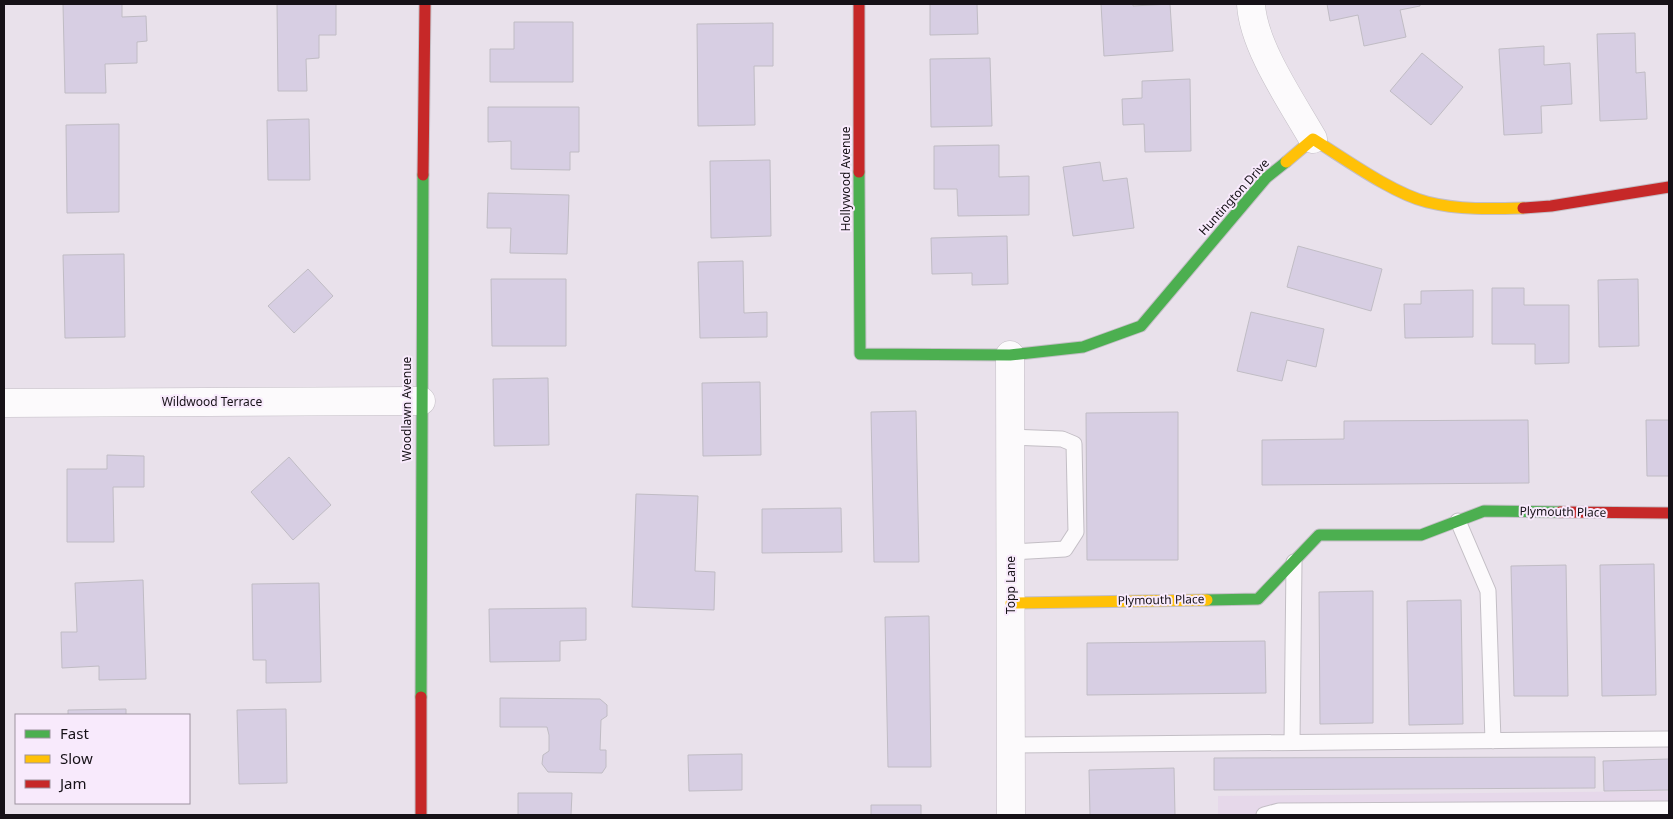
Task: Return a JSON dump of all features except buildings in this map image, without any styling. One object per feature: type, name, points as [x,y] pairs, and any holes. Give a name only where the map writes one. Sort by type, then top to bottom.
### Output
[{"type":"street","name":"Woodlawn Avenue","points":[[421,815],[421,401],[425,4]]},
{"type":"street","name":"Hollywood Avenue","points":[[859,4],[860,354]]},
{"type":"street","points":[[1251,4],[1251,13],[1271,68],[1313,139],[1382,182],[1426,202],[1477,210],[1551,206],[1669,188]]},
{"type":"street","name":"Huntington Drive","points":[[860,354],[1010,355],[1083,346],[1141,326],[1266,178],[1313,139]]},
{"type":"street","name":"Topp Lane","points":[[1010,355],[1012,552],[1010,744],[1012,815]]},
{"type":"street","name":"Wildwood Terrace","points":[[4,402],[421,401]]},
{"type":"street","name":"Plymouth Place","points":[[1012,603],[1258,599],[1319,535],[1421,535],[1484,511],[1669,513]]},
{"type":"lane","points":[[1011,437],[1062,439],[1074,444],[1076,532],[1066,549],[1012,552]]},
{"type":"lane","points":[[1458,521],[1488,591],[1493,741]]},
{"type":"lane","points":[[1292,742],[1294,562]]},
{"type":"lane","points":[[1010,744],[1669,739]]},
{"type":"lane","points":[[1264,815],[1279,811],[1669,809]]},
{"type":"shaded area","points":[[1669,791],[1669,815],[1218,815],[1218,796]]},
{"type":"traffic: fast","points":[[859,172],[860,354],[1010,355],[1083,347],[1141,326],[1266,178],[1286,162]]},
{"type":"traffic: fast","points":[[421,697],[423,175]]},
{"type":"traffic: fast","points":[[1207,600],[1258,599],[1319,535],[1421,535],[1484,511],[1560,512]]},
{"type":"traffic: slow","points":[[1286,162],[1313,139],[1369,175],[1413,198],[1439,205],[1463,208],[1523,208]]},
{"type":"traffic: slow","points":[[1011,603],[1207,600]]},
{"type":"traffic: jam","points":[[423,175],[425,4]]},
{"type":"traffic: jam","points":[[859,4],[859,172]]},
{"type":"traffic: jam","points":[[1523,208],[1551,206],[1669,187]]},
{"type":"traffic: jam","points":[[1560,512],[1669,513]]},
{"type":"traffic: jam","points":[[421,697],[421,815]]}]
